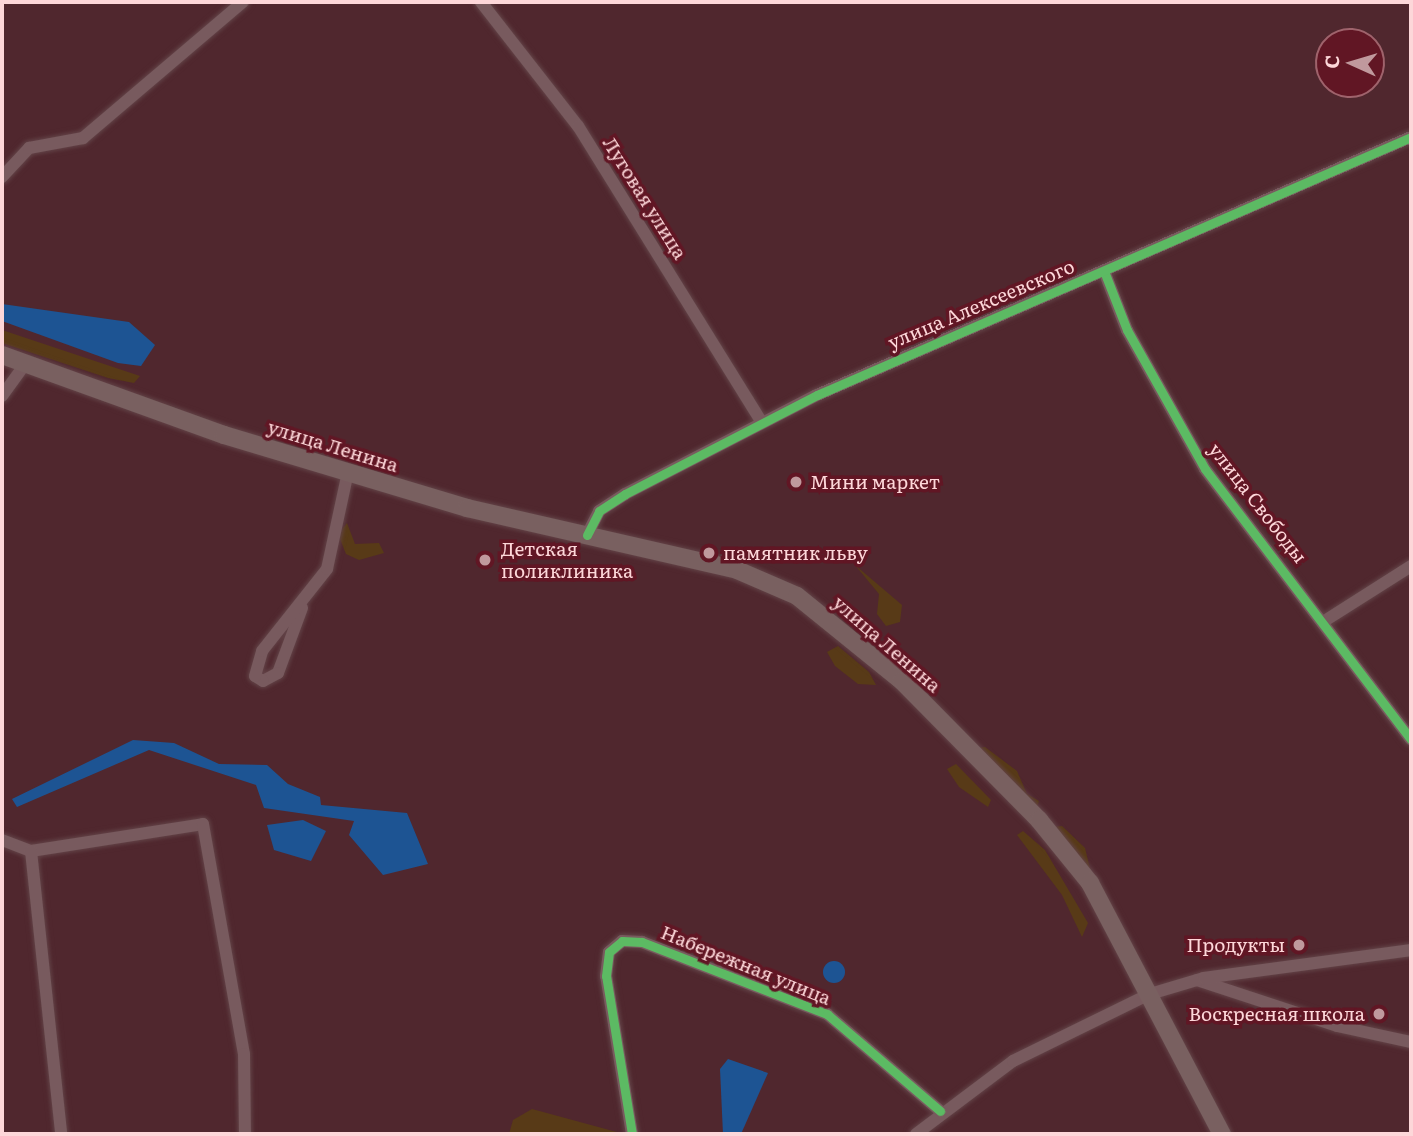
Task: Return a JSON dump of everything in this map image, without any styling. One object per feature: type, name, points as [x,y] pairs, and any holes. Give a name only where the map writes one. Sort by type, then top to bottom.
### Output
[{"type":"main road","name":"улица Ленина","points":[[2,355],[348,472],[587,535],[737,570],[797,596],[839,624],[1039,820],[1090,883],[1222,1134]]},
{"type":"street","points":[[2,177],[29,148],[83,138],[243,2]]},
{"type":"street","name":"Луговая улица","points":[[481,2],[578,126],[762,423]]},
{"type":"street","name":"улица Алексеевского","points":[[587,535],[599,511],[762,423],[1411,137]]},
{"type":"street","name":"улица Свободы","points":[[1104,271],[1127,330],[1205,469],[1325,620],[1362,678],[1411,739]]},
{"type":"street","points":[[2,396],[26,363]]},
{"type":"street","points":[[302,608],[278,673],[263,681],[255,676],[262,651],[302,608],[327,569],[348,472]]},
{"type":"street","points":[[1325,620],[1411,566]]},
{"type":"street","points":[[2,839],[31,851],[202,824],[244,1054],[245,1134]]},
{"type":"street","points":[[31,851],[61,1134]]},
{"type":"street","name":"Набережная улица","points":[[632,1134],[606,976],[609,952],[622,941],[642,942],[827,1014],[940,1111]]},
{"type":"street","points":[[916,1134],[940,1111],[1013,1061],[1150,994],[1196,980],[1411,950]]},
{"type":"street","points":[[1196,980],[1337,1026],[1411,1042]]},
{"type":"shaded area","points":[[2,330],[140,376],[134,383],[108,378],[2,343]]},
{"type":"shaded area","points":[[347,523],[355,544],[379,543],[384,553],[359,560],[346,554],[338,534]]},
{"type":"shaded area","points":[[855,565],[902,605],[900,622],[886,626],[877,614],[879,594]]},
{"type":"shaded area","points":[[838,646],[869,672],[876,685],[858,684],[835,666],[827,652]]},
{"type":"shaded area","points":[[985,747],[1017,771],[1027,794],[1039,801],[1037,807],[976,748]]},
{"type":"shaded area","points":[[956,764],[991,800],[988,807],[959,787],[947,769]]},
{"type":"shaded area","points":[[1062,826],[1085,848],[1093,881],[1054,827]]},
{"type":"shaded area","points":[[1023,831],[1045,850],[1088,923],[1082,937],[1062,895],[1017,835]]},
{"type":"shaded area","points":[[532,1109],[624,1134],[509,1134],[513,1120]]},
{"type":"water","points":[[2,304],[129,322],[155,345],[141,366],[118,363],[2,321]]},
{"type":"water","points":[[133,740],[174,743],[219,764],[267,765],[288,784],[320,797],[321,805],[407,813],[428,864],[383,875],[349,835],[354,821],[264,808],[256,785],[149,750],[17,807],[12,799]]},
{"type":"water","points":[[303,820],[326,831],[311,861],[274,850],[267,825]]},
{"type":"water","points":[[834,961],[842,964],[845,972],[842,980],[834,983],[826,980],[823,972],[826,964]]},
{"type":"water","points":[[728,1059],[768,1073],[741,1134],[723,1134],[720,1069]]},
{"type":"cycle path","points":[[587,535],[599,511],[625,494],[817,395],[1411,137]]},
{"type":"cycle path","points":[[1104,271],[1127,330],[1205,469],[1411,739]]},
{"type":"cycle path","points":[[632,1134],[606,976],[609,952],[622,941],[642,942],[827,1014],[940,1111]]},
{"type":"place","name":"Мини маркет","points":[[796,482]]},
{"type":"place","name":"памятник льву","points":[[709,553]]},
{"type":"place","name":"Детская поликлиника","points":[[485,560]]},
{"type":"place","name":"Продукты","points":[[1299,945]]},
{"type":"place","name":"Воскресная школа","points":[[1379,1014]]}]
